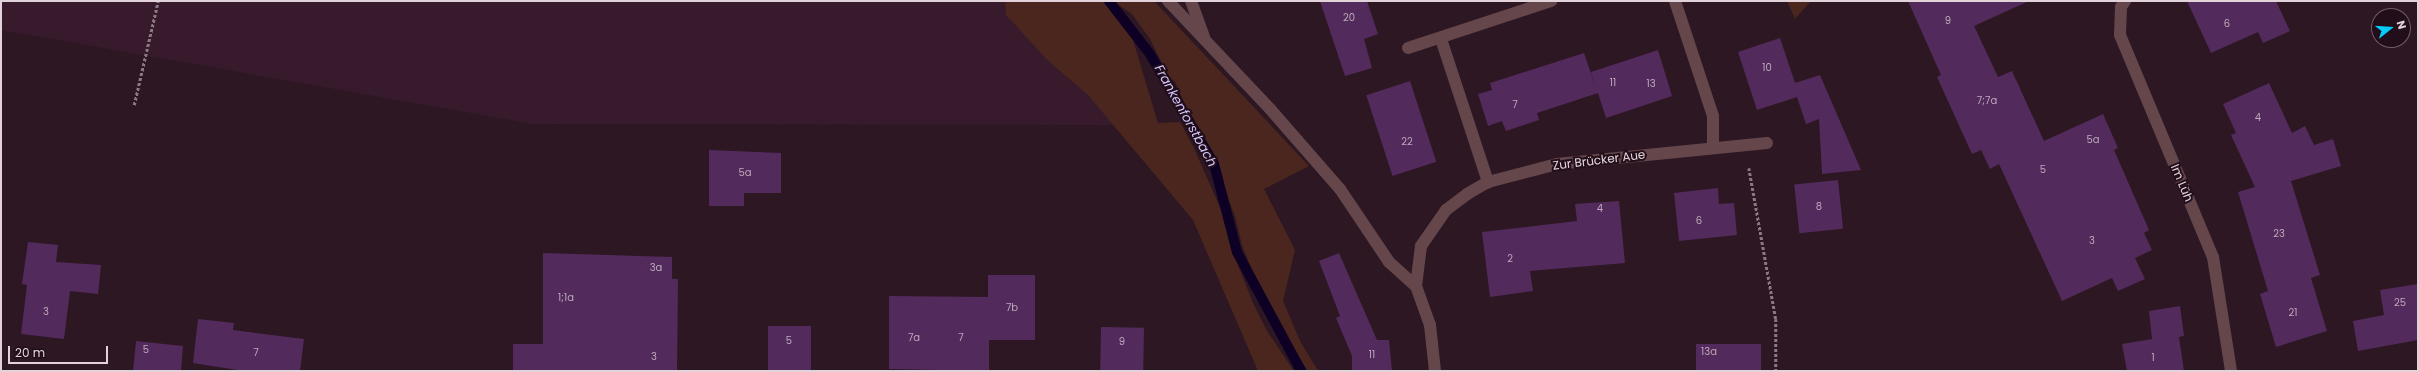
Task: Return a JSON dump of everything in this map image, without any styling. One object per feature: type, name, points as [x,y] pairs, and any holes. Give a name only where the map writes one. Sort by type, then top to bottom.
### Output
[{"type":"street","points":[[1168,1],[1271,110],[1340,189],[1389,262],[1416,286]]},
{"type":"street","points":[[1191,1],[1207,44]]},
{"type":"street","points":[[1408,48],[1441,39],[1551,1]]},
{"type":"street","points":[[1676,1],[1713,116],[1713,148]]},
{"type":"street","name":"Im Lüh","points":[[2125,1],[2121,7],[2120,35],[2214,257],[2231,371]]},
{"type":"street","points":[[1441,39],[1488,182]]},
{"type":"street","name":"Zur Brücker Aue","points":[[1435,371],[1430,325],[1416,286],[1421,246],[1446,210],[1467,194],[1488,182],[1557,164],[1767,143]]},
{"type":"path","points":[[134,105],[158,1]]},
{"type":"path","points":[[1744,145],[1776,319],[1776,371]]},
{"type":"shaded area","points":[[1,1],[1005,1],[1006,15],[1049,62],[1088,95],[1114,125],[533,124],[1,30]]},
{"type":"shaded area","points":[[1005,1],[1103,1],[1133,40],[1158,123],[1180,122],[1194,148],[1225,219],[1232,250],[1253,303],[1267,331],[1294,371],[1258,371],[1193,220],[1088,95],[1049,62],[1006,15]]},
{"type":"shaded area","points":[[1113,1],[1154,1],[1309,166],[1264,189],[1295,250],[1283,301],[1300,341],[1318,371],[1308,371],[1265,303],[1242,245],[1235,216],[1205,141],[1200,138],[1175,82],[1168,75],[1150,39],[1132,14]]},
{"type":"shaded area","points":[[1787,1],[1811,1],[1795,19]]},
{"type":"building","points":[[1320,1],[1367,1],[1378,34],[1364,39],[1372,68],[1345,76]]},
{"type":"building","points":[[1908,1],[2029,1],[1974,26],[1998,77],[2012,71],[2044,141],[2103,114],[2118,148],[2114,150],[2149,230],[2144,233],[2152,250],[2135,258],[2145,279],[2118,291],[2112,278],[2062,301],[1999,164],[1990,169],[1981,150],[1972,154],[1937,77],[1941,75]]},
{"type":"building","points":[[2187,1],[2276,1],[2290,31],[2263,43],[2258,32],[2211,53]]},
{"type":"building","points":[[1780,38],[1795,83],[1820,75],[1861,170],[1822,174],[1819,119],[1806,124],[1797,97],[1757,110],[1738,52]]},
{"type":"building","points":[[1658,50],[1672,96],[1606,118],[1598,93],[1537,113],[1539,120],[1506,131],[1502,121],[1488,126],[1478,94],[1492,90],[1490,83],[1584,53],[1596,88],[1591,72]]},
{"type":"building","points":[[1410,81],[1436,162],[1393,176],[1366,95]]},
{"type":"building","points":[[2269,83],[2292,133],[2305,126],[2314,145],[2333,139],[2341,166],[2291,181],[2320,275],[2311,278],[2327,331],[2276,347],[2260,294],[2268,291],[2238,192],[2255,187],[2231,135],[2236,133],[2223,104]]},
{"type":"building","points":[[709,150],[781,153],[781,193],[744,193],[744,206],[709,206]]},
{"type":"building","points":[[1838,180],[1843,229],[1799,233],[1794,185]]},
{"type":"building","points":[[1718,188],[1719,204],[1734,203],[1737,235],[1679,241],[1674,193]]},
{"type":"building","points":[[1619,201],[1625,263],[1530,271],[1533,291],[1490,297],[1482,232],[1577,221],[1575,204]]},
{"type":"building","points":[[28,242],[58,245],[56,262],[101,265],[98,294],[70,291],[64,339],[21,334],[27,285],[22,284]]},
{"type":"building","points":[[543,253],[672,257],[672,279],[678,279],[677,371],[513,371],[513,344],[543,344]]},
{"type":"building","points":[[1339,253],[1377,340],[1389,340],[1392,371],[1352,371],[1352,356],[1336,318],[1340,316],[1319,261]]},
{"type":"building","points":[[988,275],[1035,275],[1035,340],[989,340],[989,371],[889,369],[889,296],[988,297]]},
{"type":"building","points":[[2418,284],[2418,340],[2358,351],[2353,321],[2384,315],[2380,290]]},
{"type":"building","points":[[2180,306],[2184,336],[2179,337],[2184,371],[2127,371],[2122,344],[2152,339],[2149,311]]},
{"type":"building","points":[[198,319],[234,323],[233,330],[304,339],[300,371],[244,371],[193,363]]},
{"type":"building","points":[[768,326],[811,326],[811,371],[768,371]]},
{"type":"building","points":[[1101,327],[1144,328],[1143,371],[1100,371]]},
{"type":"building","points":[[136,341],[183,346],[181,371],[133,371]]},
{"type":"building","points":[[1696,344],[1761,344],[1761,371],[1696,371]]},
{"type":"waterway","name":"Frankenforstbach","points":[[1109,1],[1150,54],[1214,164],[1237,252],[1301,371]]}]
